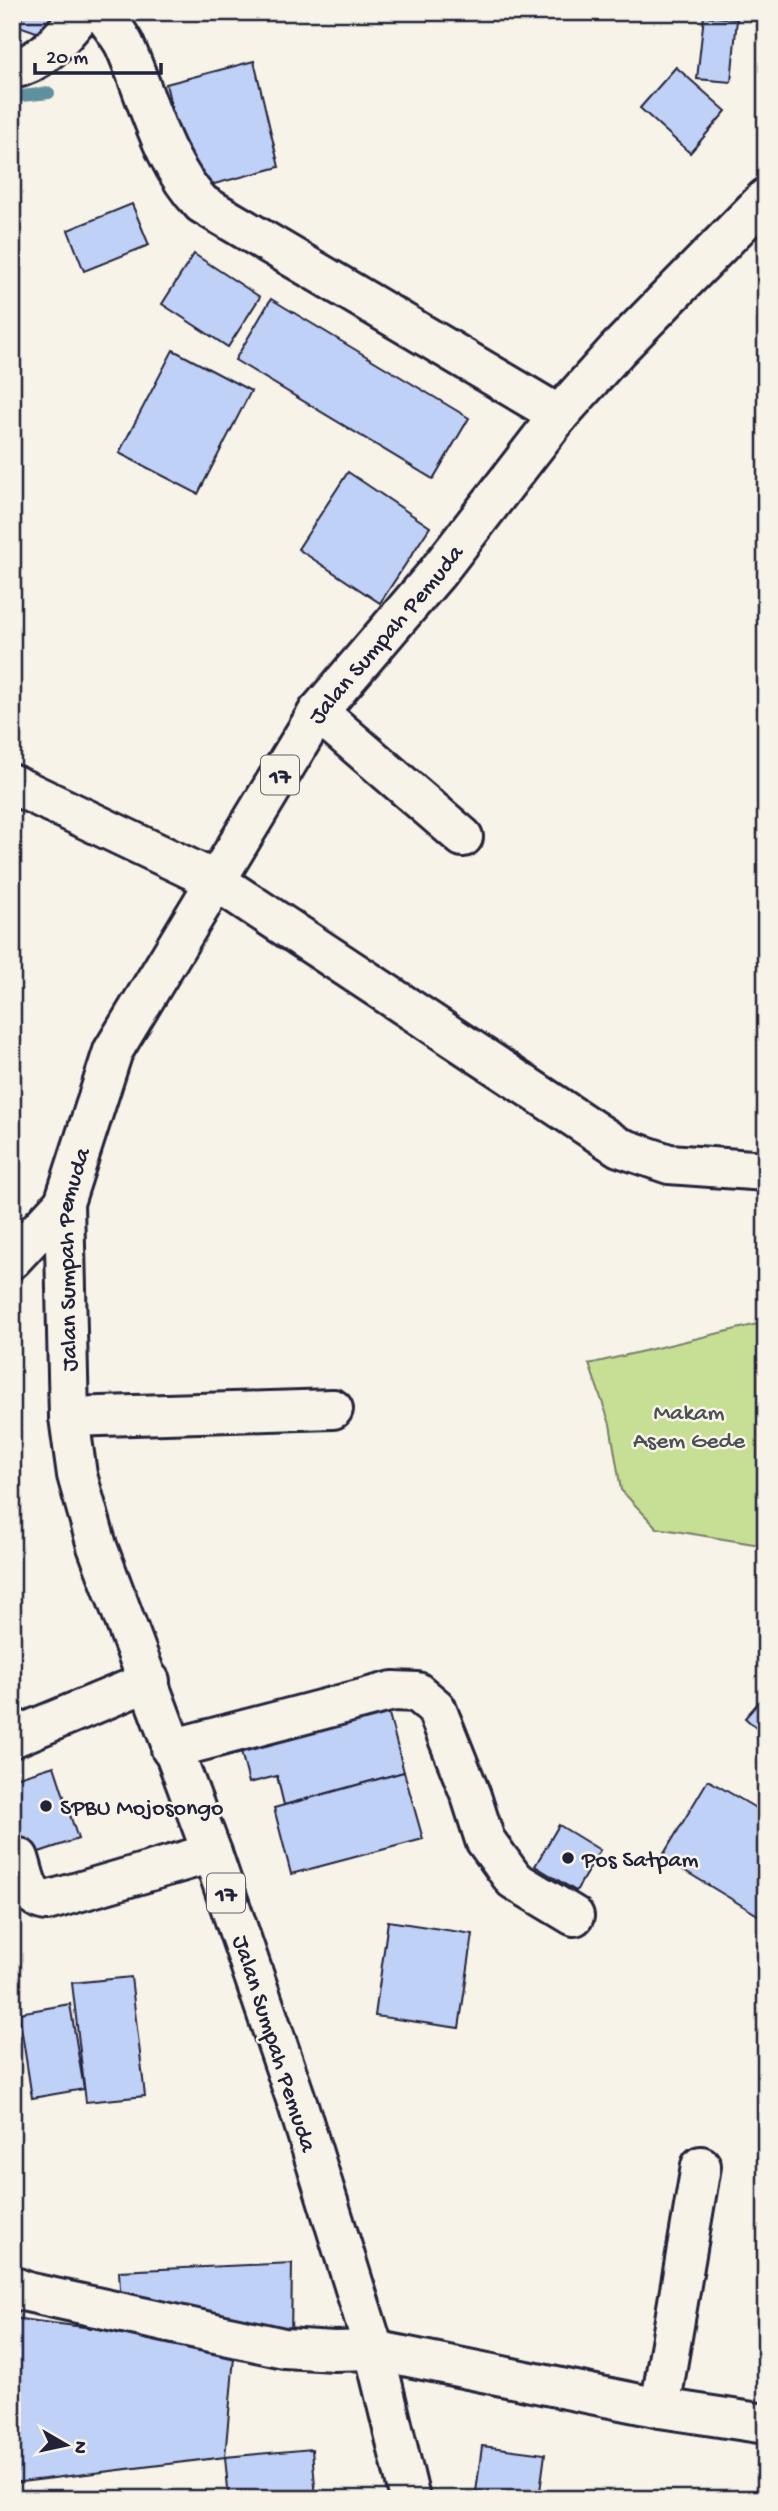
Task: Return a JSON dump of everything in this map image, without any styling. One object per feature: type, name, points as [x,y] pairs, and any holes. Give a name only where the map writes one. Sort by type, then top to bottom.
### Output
[{"type":"main road","points":[[12,69],[22,67],[50,50],[83,12]]},
{"type":"main road","points":[[112,27],[186,187],[202,204],[559,415]]},
{"type":"main road","name":"Jalan Sumpah Pemuda","points":[[410,2499],[374,2350],[298,2105],[212,1853],[172,1749],[150,1681],[97,1546],[76,1475],[69,1417],[64,1203],[113,1051],[318,712],[436,574],[559,415],[617,351],[766,198]]},
{"type":"main road","points":[[318,712],[463,837]]},
{"type":"main road","points":[[12,784],[216,881],[619,1147],[669,1164],[766,1171]]},
{"type":"main road","points":[[12,1259],[64,1203]]},
{"type":"main road","points":[[69,1417],[333,1409]]},
{"type":"main road","points":[[12,1738],[150,1681]]},
{"type":"main road","points":[[172,1749],[393,1691],[417,1692],[436,1708],[446,1729],[485,1840],[514,1880],[574,1916]]},
{"type":"main road","points":[[19,1858],[31,1895],[47,1901],[212,1853]]},
{"type":"main road","points":[[660,2408],[701,2166]]},
{"type":"main road","points":[[12,2286],[27,2292],[284,2348],[374,2350],[660,2408],[766,2424]]},
{"type":"green space","name":"Makam Asem Gede","points":[[766,1322],[766,1546],[657,1528],[621,1490],[610,1424],[589,1364]]},
{"type":"building","points":[[24,12],[65,12],[56,39],[19,26]]},
{"type":"building","points":[[704,16],[737,19],[731,82],[697,79]]},
{"type":"building","points":[[254,61],[279,167],[191,190],[166,84]]},
{"type":"building","points":[[676,67],[726,111],[690,153],[640,108]]},
{"type":"building","points":[[132,204],[149,245],[84,271],[68,230]]},
{"type":"building","points":[[194,254],[260,297],[228,347],[162,304]]},
{"type":"building","points":[[271,299],[469,418],[433,479],[235,360]]},
{"type":"building","points":[[173,350],[251,391],[198,494],[119,453]]},
{"type":"building","points":[[348,472],[430,527],[380,603],[298,549]]},
{"type":"building","points":[[766,1694],[766,1737],[745,1718]]},
{"type":"building","points":[[388,1710],[404,1772],[284,1805],[277,1776],[249,1783],[241,1751]]},
{"type":"building","points":[[54,1766],[78,1839],[12,1861],[12,1779]]},
{"type":"building","points":[[404,1772],[423,1839],[291,1874],[274,1808]]},
{"type":"building","points":[[708,1780],[766,1814],[766,1920],[662,1857]]},
{"type":"building","name":"Pos Satpam","points":[[559,1825],[600,1850],[576,1891],[535,1866]]},
{"type":"building","points":[[388,1921],[473,1934],[459,2028],[375,2016]]},
{"type":"building","points":[[131,1977],[145,2096],[86,2102],[72,1983]]},
{"type":"building","points":[[70,2004],[84,2089],[32,2098],[19,2013]]},
{"type":"building","points":[[292,2263],[291,2340],[121,2306],[119,2271]]},
{"type":"building","points":[[12,2318],[235,2346],[225,2457],[12,2483]]},
{"type":"building","points":[[482,2446],[545,2454],[539,2499],[476,2492]]},
{"type":"building","points":[[312,2449],[316,2499],[229,2499],[225,2457]]},
{"type":"waterway","points":[[12,97],[49,93]]},
{"type":"place","name":"SPBU Mojosongo","points":[[46,1806]]},
{"type":"place","name":"Pos Satpam","points":[[568,1858]]}]
